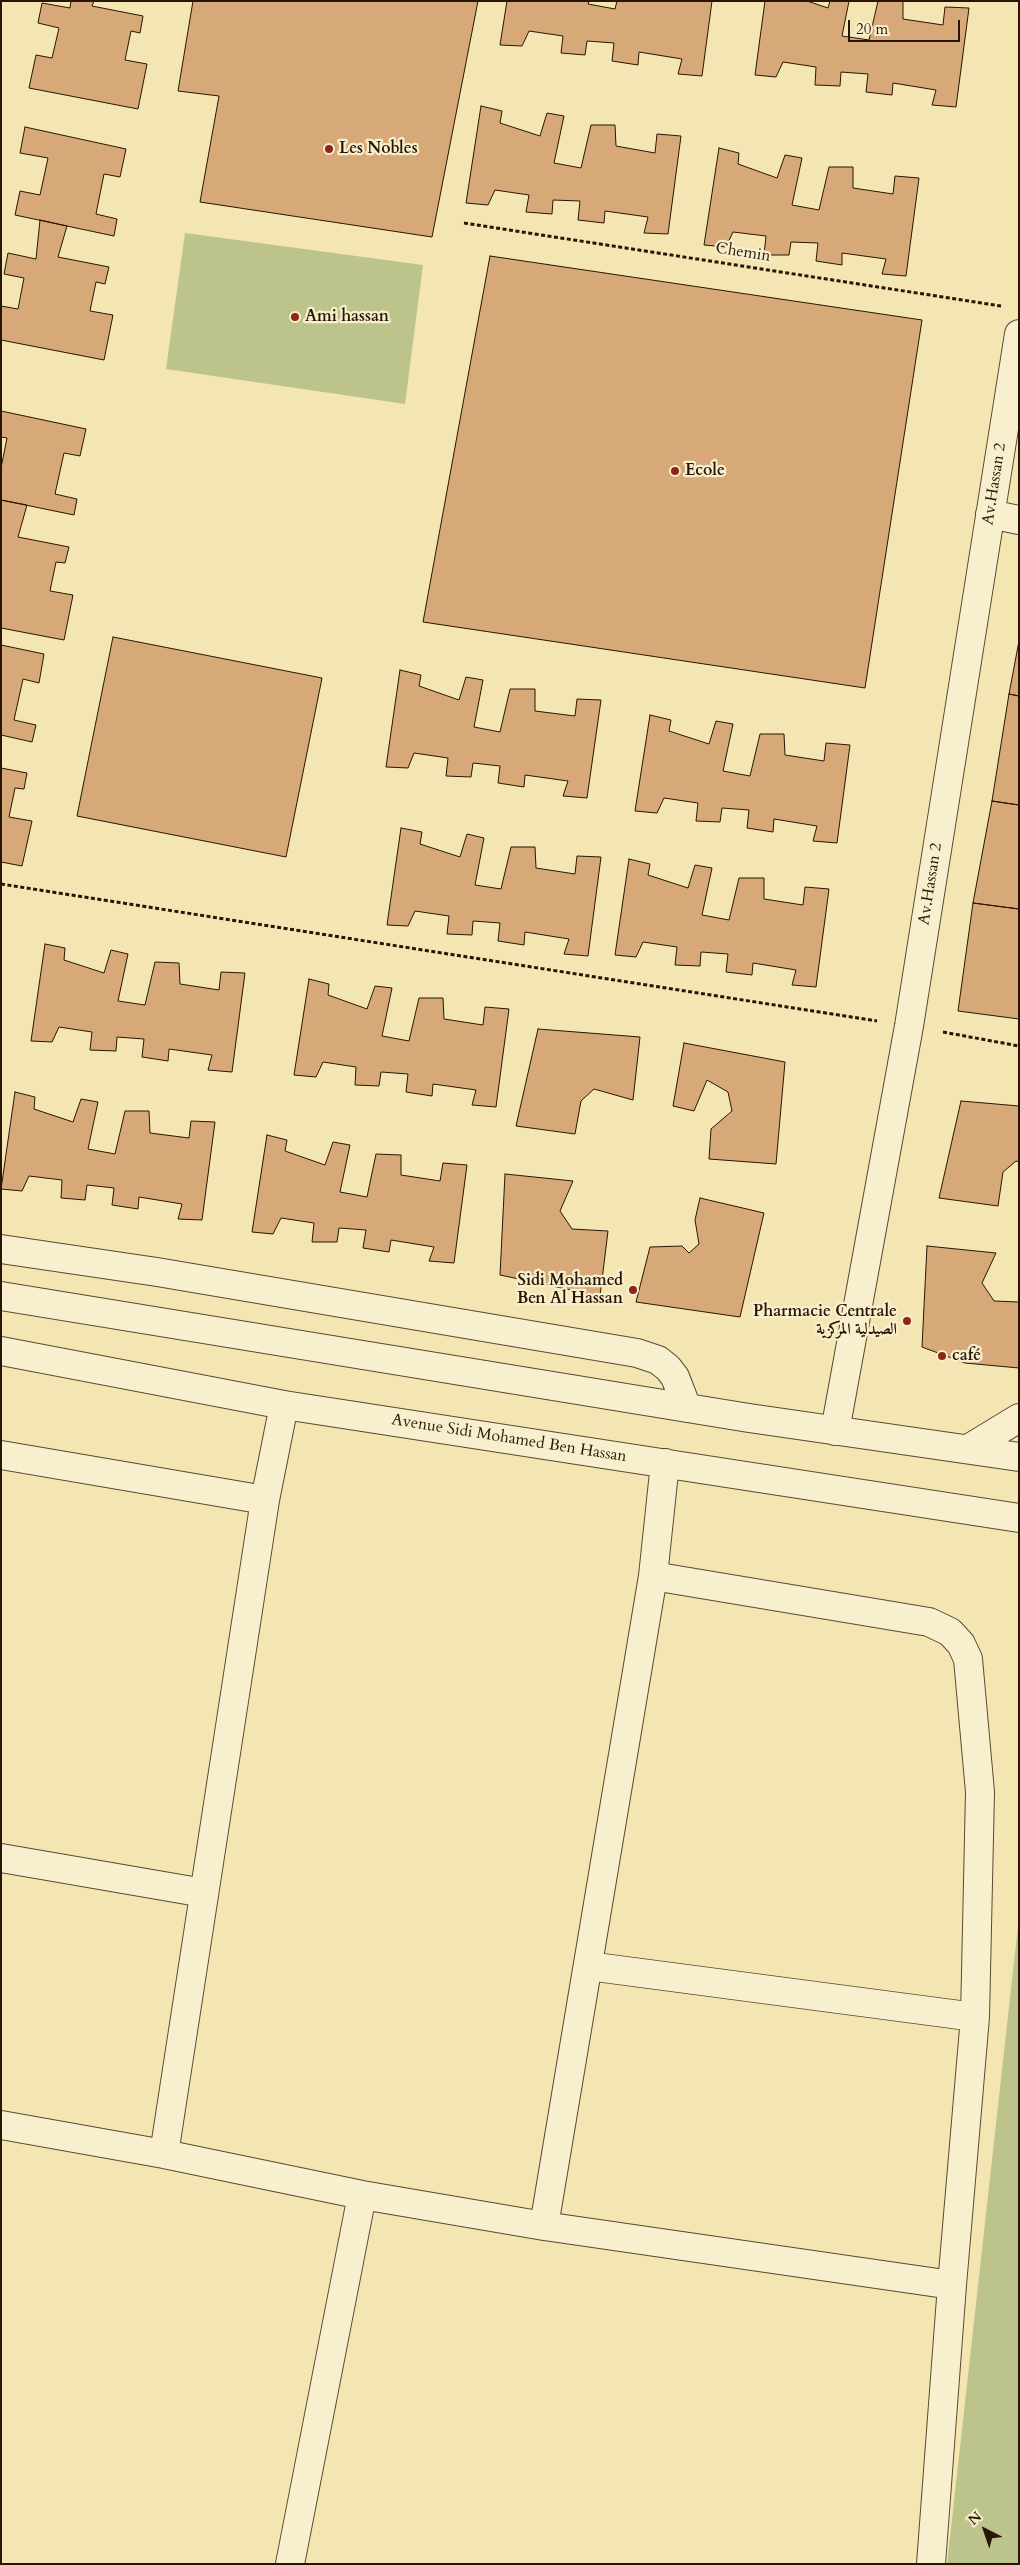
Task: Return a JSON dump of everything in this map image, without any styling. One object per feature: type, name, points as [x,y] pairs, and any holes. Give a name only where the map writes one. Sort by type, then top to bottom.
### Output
[{"type":"street","name":"Av.Hassan 2","points":[[835,1431],[909,1026],[1019,334]]},
{"type":"street","points":[[990,514],[1019,520]]},
{"type":"street","points":[[1,1249],[157,1272],[637,1353],[658,1360],[668,1368],[675,1376],[688,1408]]},
{"type":"street","points":[[1,1296],[688,1408],[1019,1457]]},
{"type":"street","name":"Avenue Sidi Mohamed Ben Hassan","points":[[1,1351],[284,1405],[666,1462],[1019,1518]]},
{"type":"street","points":[[164,2154],[265,1500],[284,1405]]},
{"type":"street","points":[[968,1449],[1019,1418]]},
{"type":"street","points":[[1,1455],[265,1500]]},
{"type":"street","points":[[544,2226],[653,1576],[666,1462]]},
{"type":"street","points":[[653,1576],[929,1622],[950,1632],[961,1644],[968,1659],[980,1792],[975,2017],[952,2285],[932,2564]]},
{"type":"street","points":[[1,1858],[204,1893]]},
{"type":"street","points":[[588,1966],[975,2017]]},
{"type":"street","points":[[1,2125],[164,2154],[362,2194],[544,2226],[952,2285]]},
{"type":"street","points":[[290,2564],[362,2194]]},
{"type":"path","name":"Chemin","points":[[464,223],[1009,307]]},
{"type":"path","points":[[1,884],[909,1026],[1019,1046]]},
{"type":"green space","name":"Ami hassan","points":[[185,233],[423,265],[405,404],[166,369]]},
{"type":"green space","points":[[1019,1917],[1019,2564],[947,2564]]},
{"type":"building","points":[[71,1],[94,1],[92,6],[143,16],[140,33],[131,31],[125,60],[147,64],[138,109],[29,88],[36,55],[52,58],[59,28],[38,23],[42,3],[70,8]]},
{"type":"building","name":"Les Nobles","points":[[193,1],[478,1],[432,237],[200,202],[219,96],[178,91]]},
{"type":"building","points":[[507,1],[589,1],[588,4],[615,9],[617,1],[712,1],[702,76],[678,74],[682,59],[639,52],[638,65],[612,61],[614,43],[587,41],[585,55],[561,53],[563,36],[529,31],[522,46],[500,45]]},
{"type":"building","points":[[765,1],[807,1],[828,8],[830,1],[849,1],[842,36],[869,40],[878,1],[903,1],[903,19],[943,25],[945,7],[969,8],[956,107],[932,105],[936,90],[893,83],[892,95],[866,92],[868,74],[841,72],[840,86],[815,85],[816,67],[783,62],[776,77],[755,75]]},
{"type":"building","points":[[481,106],[502,111],[500,123],[540,136],[547,113],[564,116],[554,163],[581,168],[591,125],[615,125],[616,146],[655,153],[657,134],[681,136],[668,234],[644,233],[648,217],[605,211],[604,223],[578,220],[580,201],[553,200],[552,214],[526,212],[529,195],[495,190],[488,205],[466,203]]},
{"type":"building","points":[[25,127],[126,149],[120,177],[104,174],[96,214],[117,219],[114,236],[15,215],[20,191],[40,195],[48,158],[20,153]]},
{"type":"building","points":[[719,148],[739,153],[738,164],[777,178],[785,155],[802,158],[792,205],[819,210],[829,167],[853,167],[853,188],[893,194],[895,176],[919,178],[906,276],[882,274],[886,259],[842,253],[842,265],[816,261],[818,243],[791,242],[789,255],[764,255],[766,236],[733,232],[726,247],[704,245]]},
{"type":"building","points":[[40,220],[67,226],[58,257],[109,267],[105,284],[96,282],[90,311],[113,315],[104,360],[1,340],[1,306],[18,309],[24,278],[4,274],[8,253],[36,259]]},
{"type":"building","name":"Ecole","points":[[490,256],[922,320],[865,688],[423,622]]},
{"type":"building","points":[[1,411],[86,429],[80,456],[64,453],[55,494],[77,499],[74,515],[1,500],[1,468],[7,438],[1,437]]},
{"type":"building","points":[[1,500],[27,505],[18,537],[69,547],[65,563],[56,562],[50,591],[73,595],[64,640],[1,628]]},
{"type":"building","points":[[113,637],[322,678],[286,857],[77,816]]},
{"type":"building","points":[[1019,641],[1019,696],[1009,694]]},
{"type":"building","points":[[1,645],[44,654],[39,683],[23,679],[14,720],[36,725],[32,742],[1,735]]},
{"type":"building","points":[[400,670],[421,675],[419,686],[459,700],[466,677],[483,680],[474,727],[500,732],[510,689],[535,689],[535,711],[575,716],[577,699],[601,700],[587,798],[563,796],[568,781],[525,775],[524,787],[498,783],[500,766],[473,763],[471,777],[446,776],[448,758],[414,753],[408,768],[386,767]]},
{"type":"building","points":[[1009,694],[1019,696],[1019,805],[992,801]]},
{"type":"building","points":[[650,715],[671,720],[669,731],[709,744],[716,721],[733,724],[723,771],[750,776],[760,734],[784,734],[785,755],[824,761],[826,743],[850,745],[837,843],[813,841],[817,826],[774,819],[773,832],[747,828],[749,810],[722,808],[720,822],[696,821],[698,803],[664,798],[657,813],[635,811]]},
{"type":"building","points":[[1,768],[27,773],[24,789],[15,788],[9,817],[32,821],[22,866],[1,862]]},
{"type":"building","points":[[992,801],[1019,805],[1019,909],[973,903]]},
{"type":"building","points":[[401,828],[422,832],[420,844],[460,857],[467,834],[484,838],[475,885],[501,889],[511,847],[535,847],[536,868],[575,874],[577,856],[601,857],[588,956],[564,954],[569,939],[525,932],[524,945],[498,941],[500,923],[473,921],[472,935],[447,934],[449,916],[415,911],[408,926],[387,925]]},
{"type":"building","points":[[629,859],[650,864],[648,875],[688,888],[695,865],[712,868],[702,915],[729,920],[739,878],[764,878],[764,899],[803,905],[805,887],[829,889],[816,987],[792,985],[796,970],[753,963],[752,975],[726,972],[728,954],[701,952],[700,966],[675,965],[677,947],[643,942],[636,957],[615,955]]},
{"type":"building","points":[[973,903],[1019,909],[1019,1019],[958,1011]]},
{"type":"building","points":[[45,944],[65,948],[64,960],[104,973],[111,950],[128,954],[118,1001],[145,1005],[155,962],[179,963],[180,984],[219,990],[221,972],[245,973],[232,1072],[208,1070],[212,1055],[169,1049],[168,1061],[142,1057],[144,1039],[117,1037],[116,1051],[90,1050],[92,1032],[59,1027],[52,1042],[31,1041]]},
{"type":"building","points":[[309,979],[329,984],[328,995],[367,1009],[375,986],[392,988],[382,1036],[409,1041],[419,998],[443,998],[444,1019],[483,1025],[485,1007],[509,1009],[496,1107],[472,1105],[476,1090],[433,1084],[432,1096],[406,1092],[408,1074],[381,1072],[379,1086],[355,1085],[356,1067],[323,1062],[316,1077],[294,1075]]},
{"type":"building","points":[[538,1029],[640,1037],[633,1100],[594,1089],[581,1101],[575,1134],[516,1126]]},
{"type":"building","points":[[684,1043],[785,1062],[776,1164],[709,1159],[711,1129],[732,1111],[728,1092],[707,1080],[694,1111],[673,1106]]},
{"type":"building","points":[[15,1092],[35,1097],[34,1109],[73,1122],[81,1099],[98,1102],[88,1149],[115,1154],[125,1111],[149,1111],[150,1133],[189,1138],[191,1121],[215,1122],[202,1220],[178,1219],[182,1204],[139,1197],[138,1209],[112,1205],[114,1188],[87,1185],[85,1200],[61,1198],[62,1180],[29,1176],[22,1191],[1,1189]]},
{"type":"building","points":[[961,1101],[1019,1106],[1019,1162],[1016,1161],[1003,1172],[998,1206],[939,1198]]},
{"type":"building","points":[[267,1135],[287,1140],[285,1151],[325,1165],[333,1142],[350,1145],[340,1192],[367,1197],[376,1154],[401,1155],[401,1175],[440,1181],[443,1163],[467,1165],[454,1263],[429,1261],[434,1247],[391,1240],[389,1252],[363,1248],[366,1230],[339,1228],[337,1242],[312,1242],[314,1223],[281,1218],[273,1234],[252,1232]]},
{"type":"building","points":[[505,1174],[573,1181],[560,1211],[572,1229],[608,1231],[600,1296],[500,1275]]},
{"type":"building","points":[[700,1198],[764,1213],[740,1317],[636,1302],[650,1247],[682,1246],[689,1253],[699,1244],[695,1220]]},
{"type":"building","points":[[927,1246],[996,1253],[982,1283],[994,1301],[1019,1302],[1019,1368],[965,1363],[922,1347]]},
{"type":"place","name":"Les Nobles","points":[[329,149]]},
{"type":"place","name":"Ami hassan","points":[[295,317]]},
{"type":"place","name":"Ecole","points":[[675,471]]},
{"type":"place","name":"Sidi Mohamed Ben Al Hassan","points":[[633,1290]]},
{"type":"place","name":"Pharmacie Centrale الصيدلية المركزية","points":[[907,1321]]},
{"type":"place","name":"café","points":[[942,1356]]}]
